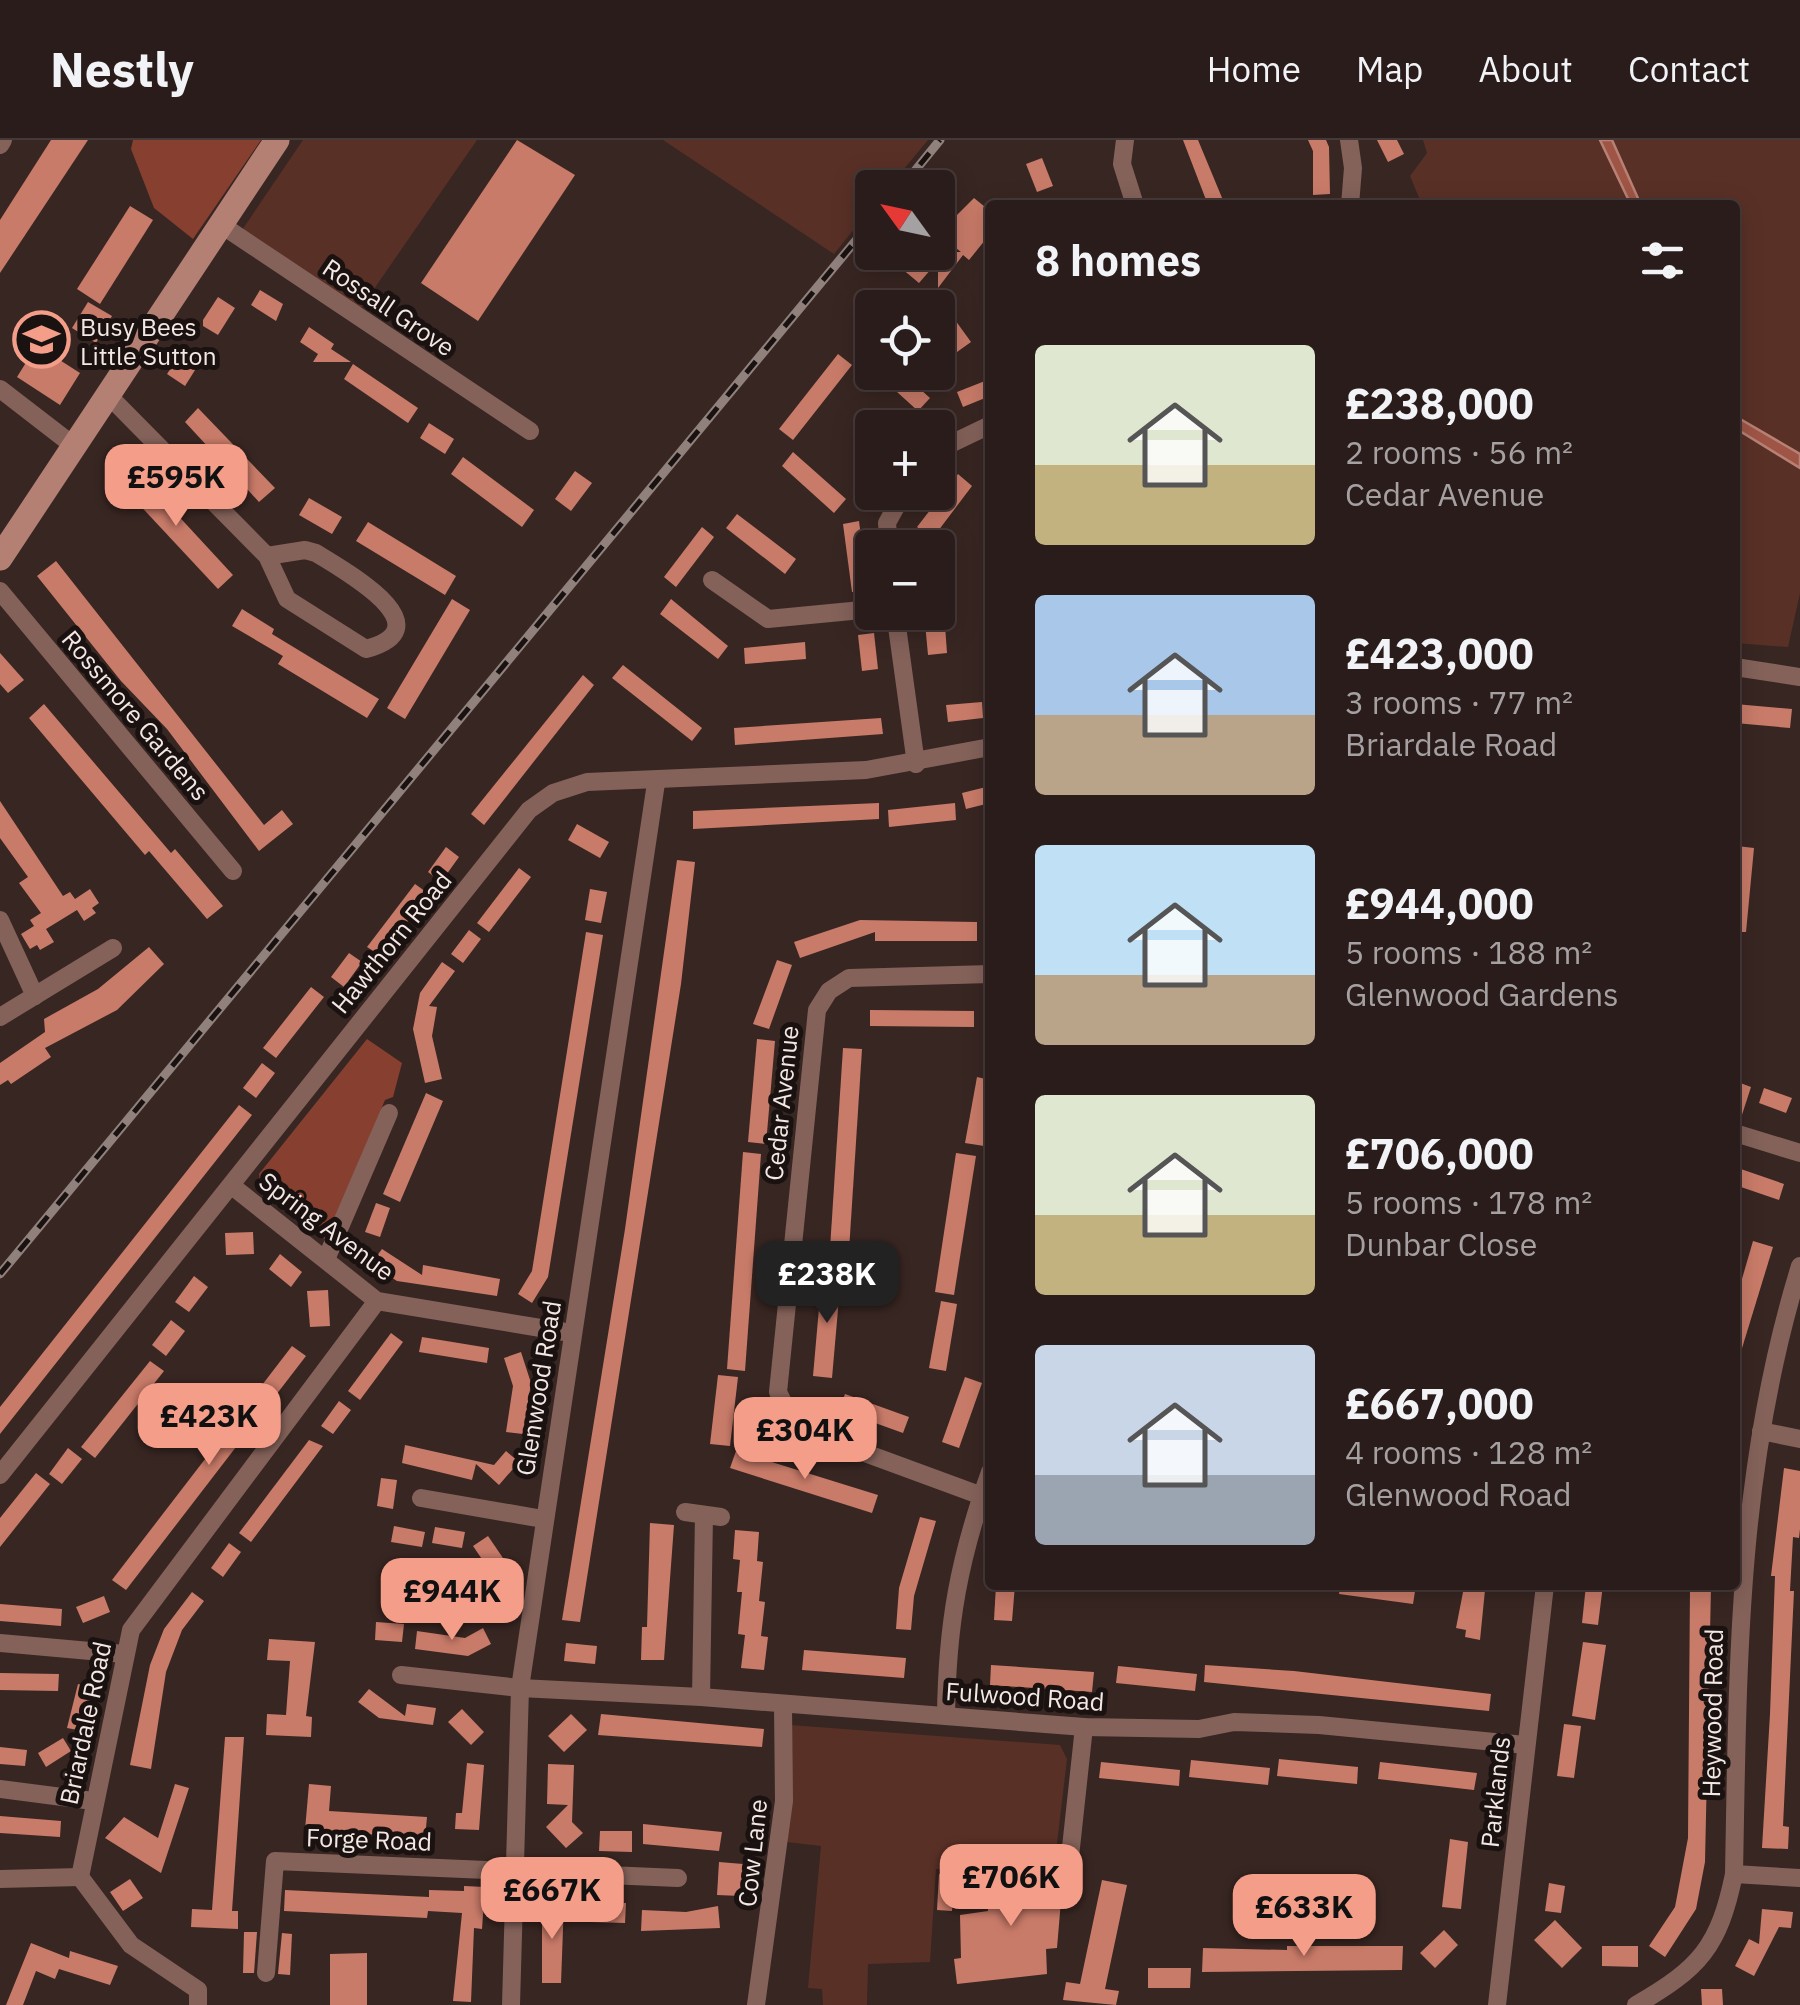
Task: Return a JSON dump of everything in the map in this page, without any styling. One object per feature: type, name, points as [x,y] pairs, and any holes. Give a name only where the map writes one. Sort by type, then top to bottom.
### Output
[{"type":"main road","points":[[0,558],[277,140]]},
{"type":"street","points":[[1125,140],[1122,164],[1133,200]]},
{"type":"street","points":[[1348,140],[1353,168],[1350,200]]},
{"type":"street","name":"Rossall Grove","points":[[220,224],[530,431]]},
{"type":"street","points":[[0,389],[74,446]]},
{"type":"street","points":[[109,396],[266,556],[287,598],[344,639],[366,649],[382,645],[390,636],[390,602],[362,582],[316,553],[266,556]]},
{"type":"street","points":[[955,442],[985,426]]},
{"type":"street","points":[[712,580],[768,619],[855,611]]},
{"type":"street","name":"Rossmore Gardens","points":[[0,591],[233,871]]},
{"type":"street","points":[[897,630],[916,764]]},
{"type":"street","points":[[1740,669],[1800,677]]},
{"type":"street","name":"Hawthorn Road","points":[[0,1475],[529,810],[553,793],[587,782],[656,783],[916,764],[985,748]]},
{"type":"street","name":"Glenwood Road","points":[[511,2005],[520,1688],[656,783]]},
{"type":"street","points":[[0,920],[35,996]]},
{"type":"street","points":[[0,1017],[113,948]]},
{"type":"street","name":"Cedar Avenue","points":[[982,1496],[808,1432],[790,1416],[778,1392],[817,1010],[830,991],[849,978],[985,974]]},
{"type":"street","points":[[326,1257],[389,1113]]},
{"type":"street","points":[[1740,1135],[1800,1154]]},
{"type":"street","name":"Spring Avenue","points":[[232,1186],[378,1301],[572,1333]]},
{"type":"street","name":"Heywood Road","points":[[1636,2005],[1682,1978],[1710,1949],[1725,1919],[1734,1874],[1742,1558],[1761,1430],[1800,1266]]},
{"type":"street","name":"Briardale Road","points":[[80,1878],[131,1630],[378,1301]]},
{"type":"street","points":[[1761,1430],[1800,1439]]},
{"type":"street","points":[[946,1716],[946,1665],[957,1575],[985,1487]]},
{"type":"street","points":[[420,1498],[543,1519]]},
{"type":"street","points":[[685,1512],[713,1516],[701,1697]]},
{"type":"street","name":"Parklands","points":[[1497,2005],[1544,1590]]},
{"type":"street","points":[[0,1643],[124,1654]]},
{"type":"street","name":"Fulwood Road","points":[[401,1675],[520,1688],[701,1697],[1084,1727],[1319,1725],[1526,1744]]},
{"type":"street","name":"Cow Lane","points":[[756,2005],[784,1802],[783,1706]]},
{"type":"street","points":[[1069,1866],[1084,1727]]},
{"type":"street","points":[[0,1788],[93,1800]]},
{"type":"street","name":"Forge Road","points":[[266,1973],[275,1861],[514,1869]]},
{"type":"street","points":[[514,1869],[678,1878]]},
{"type":"street","points":[[1734,1874],[1800,1878]]},
{"type":"street","points":[[0,1879],[80,1878],[130,1945],[198,1990],[198,2005]]},
{"type":"shaded area","points":[[133,140],[261,140],[193,239],[154,208],[131,149]]},
{"type":"shaded area","points":[[303,140],[477,140],[356,315],[238,236]]},
{"type":"shaded area","points":[[663,140],[928,140],[903,170],[855,170],[855,228],[834,254]]},
{"type":"shaded area","points":[[1423,140],[1600,140],[1629,200],[1420,200],[1410,176],[1427,153]]},
{"type":"shaded area","points":[[1600,140],[1612,140],[1639,200],[1629,200]]},
{"type":"shaded area","points":[[1612,140],[1800,140],[1800,454],[1740,419],[1740,200],[1639,200]]},
{"type":"shaded area","points":[[1740,419],[1800,454],[1800,468],[1740,431]]},
{"type":"shaded area","points":[[1740,431],[1800,468],[1800,593],[1788,647],[1740,643]]},
{"type":"shaded area","points":[[367,1039],[402,1063],[393,1097],[385,1100],[327,1241],[261,1189],[259,1174]]},
{"type":"shaded area","points":[[790,1725],[1060,1745],[1067,1759],[1054,1869],[936,1869],[930,1962],[868,1964],[867,2005],[823,2005],[822,1989],[808,1988],[821,1846],[787,1842]]},
{"type":"building","points":[[51,140],[88,140],[0,273],[0,220]]},
{"type":"building","points":[[517,140],[575,175],[478,321],[421,283]]},
{"type":"building","points":[[1183,140],[1198,140],[1223,200],[1206,200]]},
{"type":"building","points":[[1308,140],[1326,140],[1329,147],[1330,194],[1313,195],[1313,151]]},
{"type":"building","points":[[1377,140],[1397,140],[1404,154],[1388,162]]},
{"type":"building","points":[[1042,158],[1053,186],[1037,192],[1026,164]]},
{"type":"building","points":[[974,198],[985,207],[985,240],[969,260],[963,255],[955,266],[955,252],[961,252],[955,247],[955,217]]},
{"type":"building","points":[[130,206],[153,220],[100,304],[77,289]]},
{"type":"building","points":[[903,270],[930,270],[919,283]]},
{"type":"building","points":[[938,270],[952,270],[938,288]]},
{"type":"building","points":[[260,290],[283,304],[276,321],[251,305]]},
{"type":"building","points":[[218,297],[235,308],[218,335],[203,326],[203,320]]},
{"type":"building","points":[[88,302],[112,316],[96,343],[72,328]]},
{"type":"building","points":[[955,320],[971,342],[957,352],[955,349]]},
{"type":"building","points":[[309,327],[351,362],[313,362],[318,354],[300,342]]},
{"type":"building","points":[[185,347],[202,359],[185,386],[167,374]]},
{"type":"building","points":[[32,353],[50,365],[55,357],[80,373],[60,405],[17,377]]},
{"type":"building","points":[[838,354],[852,365],[793,440],[779,429]]},
{"type":"building","points":[[353,364],[418,408],[408,423],[344,379]]},
{"type":"building","points":[[985,381],[985,398],[963,407],[957,392]]},
{"type":"building","points":[[895,390],[921,390],[930,398],[917,410]]},
{"type":"building","points":[[198,408],[275,488],[259,502],[185,422]]},
{"type":"building","points":[[429,423],[454,439],[445,454],[420,438]]},
{"type":"building","points":[[793,452],[846,499],[834,513],[782,466]]},
{"type":"building","points":[[463,457],[534,510],[522,527],[451,474]]},
{"type":"building","points":[[136,470],[233,575],[218,589],[120,484]]},
{"type":"building","points":[[575,471],[592,483],[571,511],[555,499]]},
{"type":"building","points":[[958,474],[972,486],[955,509]]},
{"type":"building","points":[[309,498],[342,517],[332,534],[299,515]]},
{"type":"building","points":[[930,510],[954,510],[939,530],[917,527]]},
{"type":"building","points":[[737,514],[796,559],[785,574],[726,528]]},
{"type":"building","points":[[859,521],[860,530],[855,530],[855,592],[852,592],[843,524]]},
{"type":"building","points":[[368,522],[456,576],[445,595],[356,541]]},
{"type":"building","points":[[702,527],[714,537],[676,587],[664,577]]},
{"type":"building","points":[[56,561],[264,825],[282,810],[293,824],[259,851],[167,729],[121,681],[37,576]]},
{"type":"building","points":[[452,599],[470,610],[405,719],[387,708]]},
{"type":"building","points":[[671,599],[728,646],[718,659],[660,614]]},
{"type":"building","points":[[242,609],[274,629],[272,634],[379,699],[367,718],[278,664],[283,656],[232,626]]},
{"type":"building","points":[[926,630],[945,630],[947,653],[928,655]]},
{"type":"building","points":[[874,633],[878,669],[862,671],[858,635]]},
{"type":"building","points":[[805,642],[806,659],[745,664],[744,648]]},
{"type":"building","points":[[0,653],[24,680],[8,693],[0,684]]},
{"type":"building","points":[[623,665],[702,728],[692,741],[612,678]]},
{"type":"building","points":[[583,675],[594,685],[484,825],[471,814]]},
{"type":"building","points":[[982,702],[983,718],[948,722],[946,705]]},
{"type":"building","points":[[44,704],[171,853],[175,849],[223,906],[207,919],[149,851],[145,855],[29,718]]},
{"type":"building","points":[[1740,704],[1792,709],[1790,728],[1740,723]]},
{"type":"building","points":[[881,718],[883,734],[735,745],[734,728]]},
{"type":"building","points":[[985,787],[985,804],[966,809],[962,793]]},
{"type":"building","points":[[0,801],[63,896],[70,892],[75,899],[90,889],[99,903],[92,908],[96,913],[84,921],[77,910],[46,929],[54,942],[40,950],[37,945],[30,949],[21,934],[34,926],[30,920],[41,913],[19,883],[28,877],[0,838]]},
{"type":"building","points":[[879,803],[879,819],[693,829],[693,811]]},
{"type":"building","points":[[955,803],[956,820],[889,827],[888,810]]},
{"type":"building","points":[[577,824],[609,842],[600,858],[568,840]]},
{"type":"building","points":[[1740,846],[1754,848],[1746,932],[1740,932]]},
{"type":"building","points":[[446,847],[459,857],[441,882],[428,872]]},
{"type":"building","points":[[677,860],[695,862],[681,984],[580,1622],[562,1620],[625,1229]]},
{"type":"building","points":[[519,868],[531,877],[489,932],[477,923]]},
{"type":"building","points":[[415,884],[429,894],[381,956],[367,947]]},
{"type":"building","points":[[590,889],[607,892],[601,923],[585,920]]},
{"type":"building","points":[[860,920],[977,922],[977,941],[875,941],[875,932],[800,958],[794,942]]},
{"type":"building","points":[[469,930],[481,939],[463,963],[451,954]]},
{"type":"building","points":[[586,932],[603,935],[548,1277],[532,1303],[518,1294],[532,1271]]},
{"type":"building","points":[[149,947],[164,964],[117,1010],[45,1048],[51,1057],[11,1084],[8,1080],[0,1085],[0,1063],[45,1032],[44,1019],[98,989]]},
{"type":"building","points":[[349,953],[362,962],[344,987],[331,977]]},
{"type":"building","points":[[777,960],[792,965],[769,1029],[753,1024]]},
{"type":"building","points":[[442,962],[455,971],[429,1006],[437,1007],[432,1036],[442,1079],[425,1083],[413,1029],[420,993]]},
{"type":"building","points":[[311,987],[324,997],[276,1058],[263,1048]]},
{"type":"building","points":[[870,1010],[974,1011],[974,1027],[870,1026]]},
{"type":"building","points":[[757,1039],[775,1041],[766,1144],[748,1142]]},
{"type":"building","points":[[843,1048],[862,1049],[848,1266],[829,1264]]},
{"type":"building","points":[[262,1063],[275,1073],[256,1098],[243,1088]]},
{"type":"building","points":[[977,1077],[985,1079],[984,1146],[965,1143]]},
{"type":"building","points":[[1740,1083],[1751,1087],[1740,1121]]},
{"type":"building","points":[[1764,1088],[1792,1098],[1786,1113],[1759,1103]]},
{"type":"building","points":[[426,1093],[443,1101],[400,1202],[383,1194]]},
{"type":"building","points":[[239,1105],[252,1115],[0,1434],[0,1407]]},
{"type":"building","points":[[743,1152],[761,1154],[745,1371],[727,1369]]},
{"type":"building","points":[[956,1153],[976,1156],[954,1295],[935,1292]]},
{"type":"building","points":[[1740,1169],[1784,1184],[1779,1200],[1740,1187]]},
{"type":"building","points":[[376,1203],[390,1208],[380,1237],[365,1232]]},
{"type":"building","points":[[253,1232],[254,1254],[226,1255],[225,1233]]},
{"type":"building","points":[[1753,1241],[1773,1247],[1740,1355],[1740,1286]]},
{"type":"building","points":[[382,1249],[422,1275],[423,1265],[500,1279],[497,1296],[397,1281],[371,1264]]},
{"type":"building","points":[[280,1254],[302,1272],[291,1287],[269,1269]]},
{"type":"building","points":[[822,1274],[841,1275],[832,1378],[813,1376]]},
{"type":"building","points":[[194,1276],[208,1287],[189,1312],[175,1302]]},
{"type":"building","points":[[328,1290],[330,1326],[310,1327],[307,1291]]},
{"type":"building","points":[[941,1301],[957,1304],[946,1371],[929,1368]]},
{"type":"building","points":[[171,1320],[185,1331],[166,1356],[152,1345]]},
{"type":"building","points":[[391,1333],[403,1342],[360,1400],[348,1391]]},
{"type":"building","points":[[422,1337],[489,1348],[487,1363],[419,1352]]},
{"type":"building","points":[[292,1346],[306,1356],[126,1590],[112,1580]]},
{"type":"building","points":[[521,1352],[531,1383],[523,1434],[506,1432],[513,1386],[504,1358]]},
{"type":"building","points":[[150,1361],[164,1371],[95,1458],[81,1447]]},
{"type":"building","points":[[718,1375],[738,1377],[730,1446],[710,1444]]},
{"type":"building","points":[[965,1377],[982,1383],[959,1448],[942,1442]]},
{"type":"building","points":[[845,1394],[909,1417],[903,1433],[839,1410]]},
{"type":"building","points":[[339,1401],[351,1410],[333,1434],[321,1426]]},
{"type":"building","points":[[309,1440],[323,1446],[251,1542],[239,1533]]},
{"type":"building","points":[[405,1445],[494,1465],[506,1451],[519,1462],[499,1485],[476,1464],[472,1480],[402,1463]]},
{"type":"building","points":[[68,1448],[82,1459],[62,1484],[49,1474]]},
{"type":"building","points":[[736,1451],[878,1495],[872,1513],[730,1468]]},
{"type":"building","points":[[1784,1468],[1800,1471],[1800,1529],[1799,1538],[1793,1537],[1790,1591],[1794,1591],[1783,1826],[1789,1827],[1788,1849],[1762,1848],[1775,1576],[1771,1576]]},
{"type":"building","points":[[36,1473],[50,1484],[0,1547],[0,1518]]},
{"type":"building","points":[[381,1478],[397,1480],[393,1509],[377,1506]]},
{"type":"building","points":[[920,1517],[936,1521],[914,1596],[911,1630],[896,1629],[899,1588]]},
{"type":"building","points":[[650,1523],[674,1525],[664,1660],[641,1660],[642,1627],[647,1627]]},
{"type":"building","points":[[394,1526],[425,1532],[422,1547],[391,1542]]},
{"type":"building","points":[[435,1527],[465,1532],[462,1548],[432,1543]]},
{"type":"building","points":[[735,1530],[759,1532],[757,1561],[763,1562],[759,1601],[765,1602],[761,1636],[768,1637],[764,1670],[741,1668],[745,1635],[738,1634],[742,1592],[737,1592],[740,1560],[733,1559]]},
{"type":"building","points":[[488,1536],[505,1561],[490,1571],[473,1546]]},
{"type":"building","points":[[229,1543],[241,1552],[223,1577],[211,1568]]},
{"type":"building","points":[[485,1587],[500,1589],[496,1620],[480,1617]]},
{"type":"building","points":[[996,1590],[1015,1590],[1012,1621],[994,1620]]},
{"type":"building","points":[[1339,1590],[1415,1590],[1413,1604],[1339,1594]]},
{"type":"building","points":[[1463,1590],[1485,1590],[1480,1640],[1465,1637],[1466,1630],[1456,1628]]},
{"type":"building","points":[[1585,1590],[1602,1590],[1598,1625],[1582,1623]]},
{"type":"building","points":[[1690,1590],[1711,1590],[1705,1862],[1696,1909],[1665,1957],[1649,1946],[1675,1907],[1688,1838]]},
{"type":"building","points":[[192,1592],[204,1601],[182,1630],[166,1672],[151,1769],[130,1765],[150,1665],[164,1629]]},
{"type":"building","points":[[104,1596],[110,1612],[83,1623],[76,1607]]},
{"type":"building","points":[[0,1604],[62,1609],[61,1626],[0,1621]]},
{"type":"building","points":[[376,1622],[404,1624],[402,1642],[375,1640]]},
{"type":"building","points":[[483,1628],[491,1644],[468,1656],[415,1649],[417,1631],[465,1638]]},
{"type":"building","points":[[269,1639],[315,1642],[306,1716],[312,1717],[311,1737],[266,1735],[267,1714],[286,1715],[290,1661],[267,1660]]},
{"type":"building","points":[[1583,1642],[1606,1645],[1595,1720],[1572,1716]]},
{"type":"building","points":[[566,1643],[597,1646],[595,1664],[564,1661]]},
{"type":"building","points":[[804,1650],[906,1658],[904,1678],[802,1670]]},
{"type":"building","points":[[991,1665],[1094,1672],[1092,1692],[990,1685]]},
{"type":"building","points":[[1205,1665],[1294,1671],[1491,1694],[1489,1711],[1204,1682]]},
{"type":"building","points":[[1118,1666],[1197,1674],[1195,1691],[1116,1683]]},
{"type":"building","points":[[0,1673],[59,1674],[58,1691],[0,1690]]},
{"type":"building","points":[[78,1684],[93,1688],[83,1731],[67,1728]]},
{"type":"building","points":[[369,1689],[405,1716],[407,1704],[436,1708],[433,1725],[379,1718],[358,1702]]},
{"type":"building","points":[[462,1709],[484,1732],[471,1745],[448,1722]]},
{"type":"building","points":[[571,1714],[587,1730],[564,1752],[548,1736]]},
{"type":"building","points":[[601,1714],[764,1729],[762,1747],[598,1735]]},
{"type":"building","points":[[1564,1724],[1581,1726],[1574,1778],[1557,1776]]},
{"type":"building","points":[[225,1737],[244,1737],[232,1911],[238,1911],[238,1929],[191,1927],[192,1909],[212,1910]]},
{"type":"building","points":[[63,1738],[71,1751],[46,1767],[38,1753]]},
{"type":"building","points":[[0,1747],[27,1750],[25,1766],[0,1764]]},
{"type":"building","points":[[1279,1759],[1358,1767],[1357,1784],[1277,1776]]},
{"type":"building","points":[[1191,1760],[1270,1768],[1268,1785],[1189,1777]]},
{"type":"building","points":[[1101,1762],[1180,1770],[1179,1786],[1099,1778]]},
{"type":"building","points":[[1380,1762],[1477,1773],[1474,1790],[1378,1779]]},
{"type":"building","points":[[467,1763],[484,1765],[479,1830],[455,1829],[456,1813],[462,1813]]},
{"type":"building","points":[[548,1764],[574,1765],[572,1822],[583,1833],[566,1848],[546,1827],[568,1805],[547,1804]]},
{"type":"building","points":[[175,1784],[189,1788],[161,1873],[105,1838],[124,1817],[158,1838]]},
{"type":"building","points":[[309,1784],[331,1786],[329,1811],[427,1817],[425,1838],[305,1830]]},
{"type":"building","points":[[0,1816],[61,1821],[60,1837],[0,1833]]},
{"type":"building","points":[[643,1824],[722,1832],[719,1851],[643,1844]]},
{"type":"building","points":[[600,1831],[632,1831],[632,1852],[599,1851]]},
{"type":"building","points":[[1450,1839],[1468,1842],[1461,1909],[1442,1907]]},
{"type":"building","points":[[719,1862],[743,1864],[741,1896],[717,1895]]},
{"type":"building","points":[[1059,1873],[1063,1877],[1057,1948],[1046,1949],[1047,1974],[957,1984],[954,1959],[961,1958],[960,1915],[988,1911],[986,1874]]},
{"type":"building","points":[[939,1874],[955,1876],[952,1911],[937,1910]]},
{"type":"building","points":[[130,1879],[143,1898],[123,1911],[110,1892]]},
{"type":"building","points":[[1102,1880],[1127,1885],[1105,1989],[1119,1991],[1116,2005],[1063,2000],[1066,1982],[1080,1984]]},
{"type":"building","points":[[1549,1883],[1565,1886],[1561,1913],[1545,1911]]},
{"type":"building","points":[[464,1886],[485,1887],[482,1929],[474,1928],[471,2002],[453,2001],[462,1913],[428,1911],[427,1918],[284,1911],[285,1890],[429,1897],[429,1890],[464,1891]]},
{"type":"building","points":[[542,1902],[564,1902],[561,1983],[542,1983]]},
{"type":"building","points":[[592,1902],[626,1903],[625,1923],[591,1922]]},
{"type":"building","points":[[718,1906],[720,1928],[641,1931],[642,1910],[686,1912]]},
{"type":"building","points":[[1762,1909],[1793,1912],[1791,1928],[1779,1927],[1754,1976],[1735,1966],[1749,1939],[1759,1944]]},
{"type":"building","points":[[1555,1920],[1582,1948],[1562,1968],[1534,1940]]},
{"type":"building","points":[[1444,1930],[1458,1945],[1435,1968],[1420,1953]]},
{"type":"building","points":[[244,1932],[257,1932],[254,1973],[243,1973]]},
{"type":"building","points":[[282,1933],[292,1934],[290,1975],[278,1974]]},
{"type":"building","points":[[31,1943],[69,1958],[70,1951],[118,1966],[110,1985],[59,1969],[55,1979],[36,1971],[23,2005],[6,2005]]},
{"type":"building","points":[[1287,1946],[1403,1946],[1402,1970],[1202,1972],[1203,1948],[1287,1950]]},
{"type":"building","points":[[1602,1946],[1638,1946],[1638,1967],[1602,1966]]},
{"type":"building","points":[[367,1953],[367,2005],[330,2005],[330,1954]]},
{"type":"building","points":[[1148,1968],[1191,1968],[1190,1988],[1148,1988]]},
{"type":"building","points":[[1701,1989],[1722,1989],[1723,2005],[1702,2005]]},
{"type":"railway","points":[[916,170],[940,140]]},
{"type":"railway","points":[[0,1274],[855,242]]},
{"type":"place","name":"Busy Bees Little Sutton","points":[[41,340]]}]
